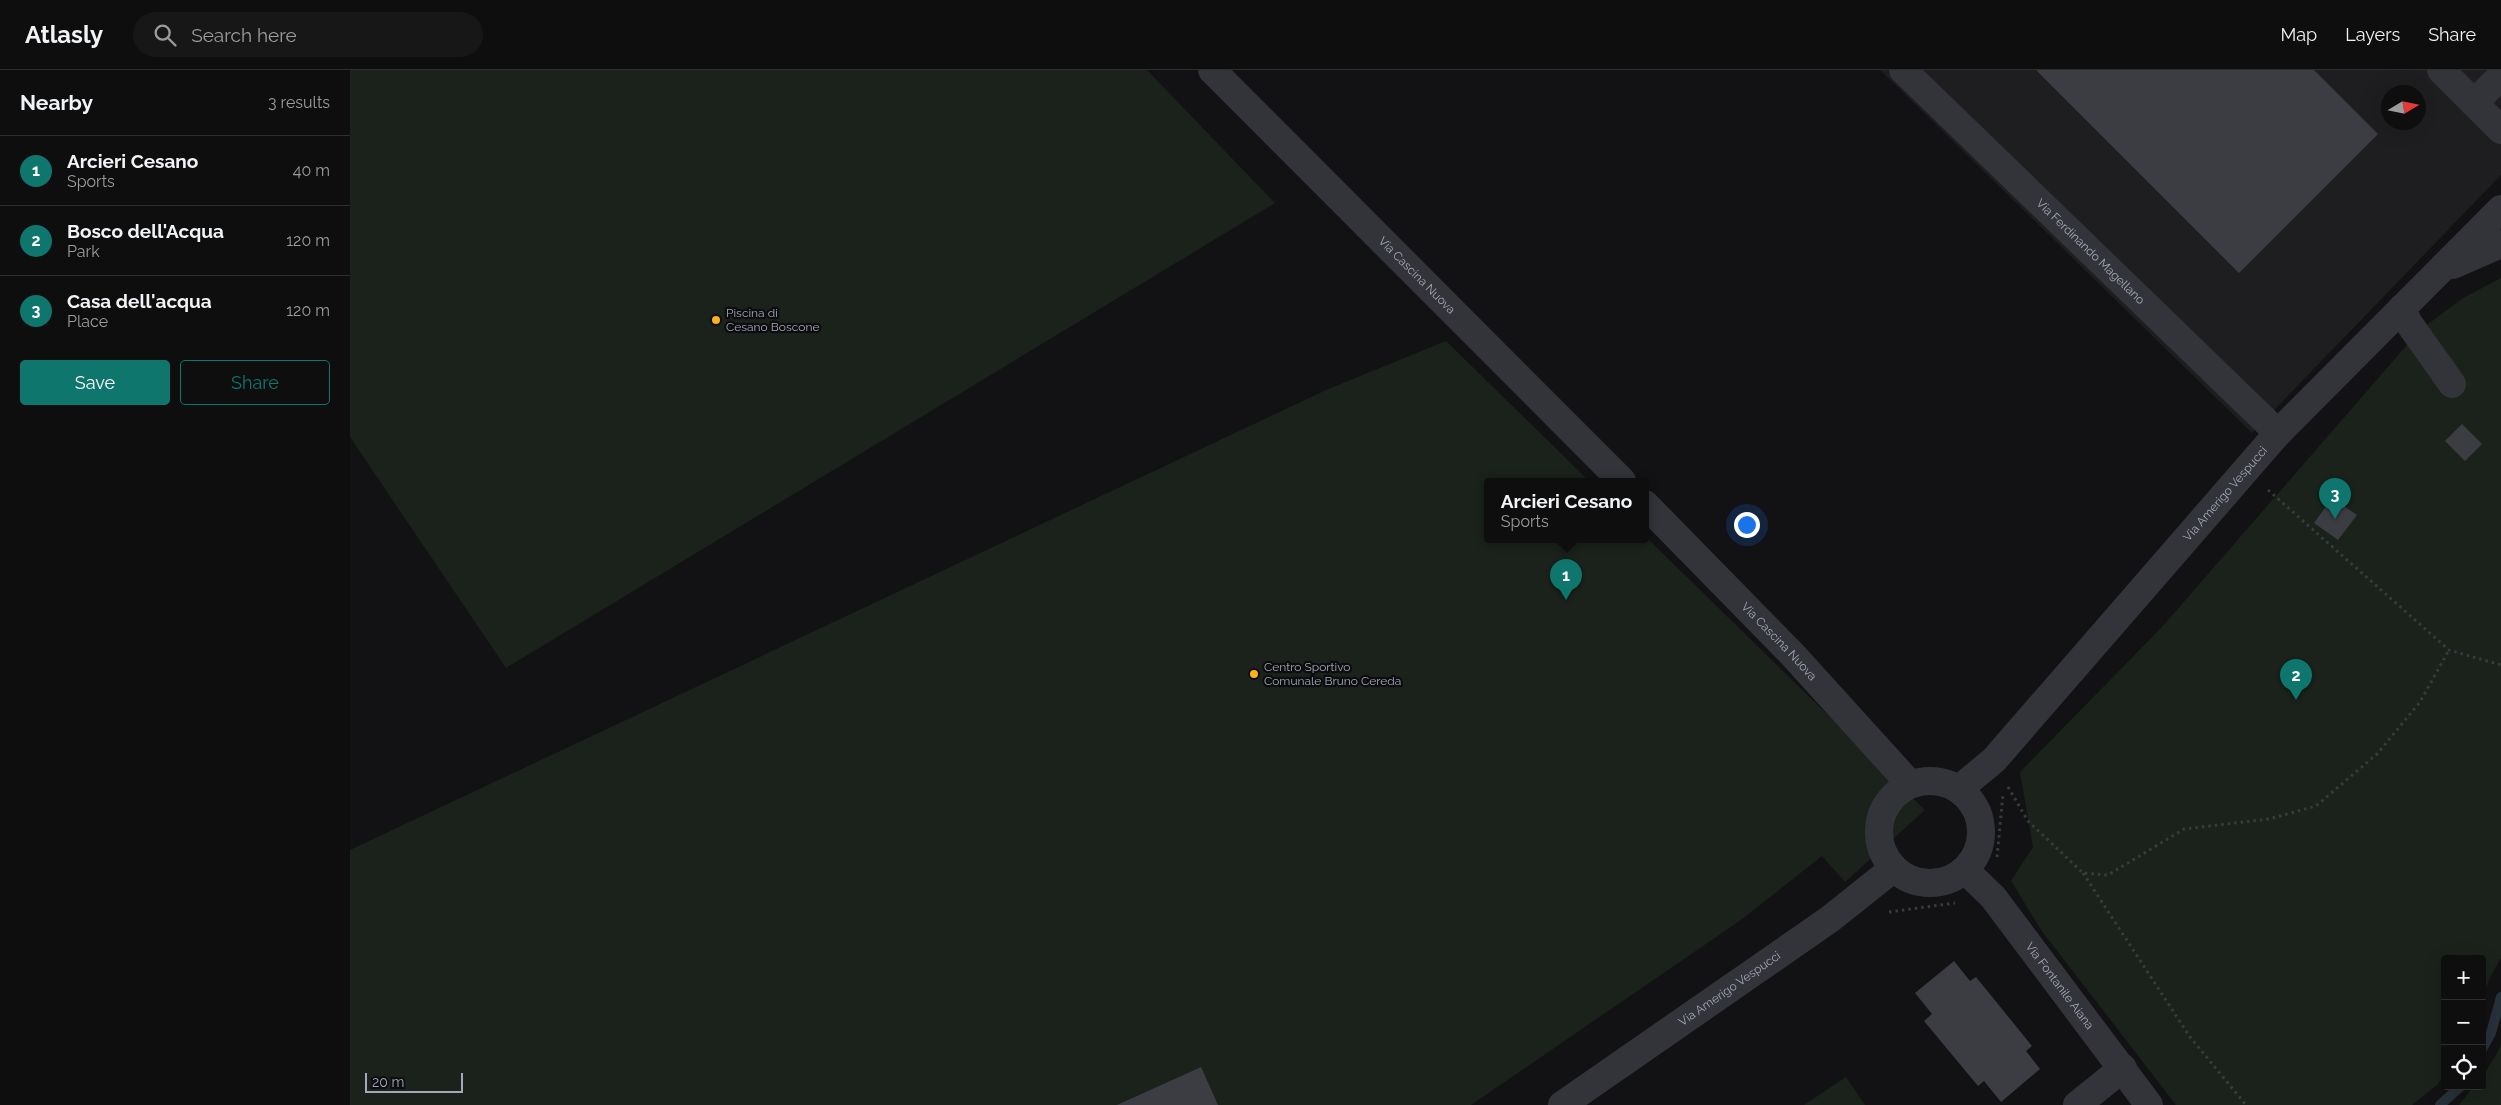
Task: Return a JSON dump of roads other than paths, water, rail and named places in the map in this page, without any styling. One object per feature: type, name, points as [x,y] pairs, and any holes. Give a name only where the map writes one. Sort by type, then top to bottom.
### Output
[{"type":"street","name":"Via Cascina Nuova","points":[[1212,70],[1619,478]]},
{"type":"street","name":"Via Ferdinando Magellano","points":[[1903,70],[2278,433]]},
{"type":"street","points":[[2441,70],[2501,130]]},
{"type":"street","points":[[2474,103],[2501,76]]},
{"type":"street","name":"Via Amerigo Vespucci","points":[[1958,789],[1994,760],[2278,433],[2501,209]]},
{"type":"street","points":[[2441,271],[2501,244]]},
{"type":"street","points":[[2402,308],[2408,322],[2452,384]]},
{"type":"street","name":"Via Cascina Nuova","points":[[1649,508],[1792,654],[1910,784]]},
{"type":"street","points":[[1927,780],[1944,782],[1958,789],[1970,800],[1978,813],[1982,828],[1978,851],[1965,870],[1952,878],[1937,883],[1921,883],[1907,878],[1894,868],[1884,854],[1879,838],[1880,822],[1886,806],[1896,793],[1910,784],[1927,780]]},
{"type":"street","name":"Via Amerigo Vespucci","points":[[1562,1105],[1830,919],[1894,868]]},
{"type":"street","name":"Via Fontanile Aiana","points":[[1965,870],[1992,897],[2123,1068],[2149,1105]]},
{"type":"street","points":[[2077,1105],[2123,1068]]},
{"type":"waterway","points":[[2484,1045],[2491,1033],[2501,997]]},
{"type":"waterway","points":[[2440,1105],[2457,1090]]},
{"type":"place","name":"Piscina di Cesano Boscone","points":[[716,320]]},
{"type":"place","name":"Casa dell'acqua","points":[[2335,519]]},
{"type":"place","name":"Arcieri Cesano","points":[[1566,600]]},
{"type":"place","name":"Centro Sportivo Comunale Bruno Cereda","points":[[1254,674]]},
{"type":"place","name":"Bosco dell'Acqua","points":[[2296,700]]}]
